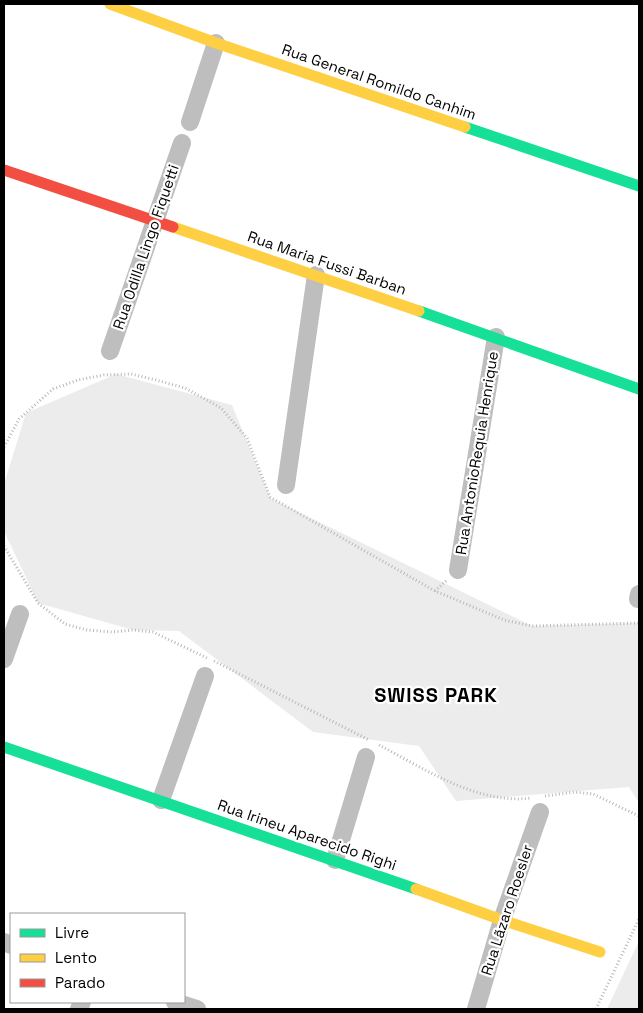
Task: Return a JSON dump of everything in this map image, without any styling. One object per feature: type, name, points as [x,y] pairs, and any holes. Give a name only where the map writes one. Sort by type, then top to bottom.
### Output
[{"type":"street","name":"Rua General Romildo Canhim","points":[[110,4],[216,43],[639,186]]},
{"type":"street","points":[[190,122],[216,43]]},
{"type":"street","name":"Rua Odilla Lingo Fiquetti","points":[[110,351],[182,143]]},
{"type":"street","name":"Rua Maria Fussi Barban","points":[[4,170],[496,337],[639,389]]},
{"type":"street","points":[[286,485],[316,275]]},
{"type":"street","name":"Rua AntonioRequia Henrique","points":[[458,570],[496,337]]},
{"type":"street","points":[[4,659],[20,614]]},
{"type":"street","points":[[161,800],[205,676]]},
{"type":"street","name":"Rua Irineu Aparecido Righi","points":[[4,747],[335,860],[502,920],[600,952]]},
{"type":"street","points":[[335,860],[366,757]]},
{"type":"street","name":"Rua Lãzaro Roesler","points":[[476,1009],[502,920],[540,812]]},
{"type":"street","points":[[178,1003],[197,1009]]},
{"type":"path","points":[[4,447],[19,420],[53,389],[78,380],[104,375],[131,374],[185,388],[221,408],[247,438],[270,498],[435,591],[504,620],[532,626],[639,623]]},
{"type":"path","points":[[4,546],[38,603],[66,624],[86,630],[153,632],[456,784],[501,798],[516,799],[575,792],[593,794],[639,816]]},
{"type":"shaded area","points":[[116,374],[232,405],[270,498],[532,626],[639,623],[639,803],[629,787],[456,801],[419,746],[313,732],[179,631],[133,630],[38,603],[4,531],[4,484],[26,413]]},
{"type":"shaded area","points":[[639,941],[639,1009],[607,1009]]},
{"type":"traffic: fast","points":[[465,127],[639,186]]},
{"type":"traffic: fast","points":[[419,311],[639,389]]},
{"type":"traffic: fast","points":[[4,747],[416,889]]},
{"type":"traffic: slow","points":[[110,4],[216,43],[465,127]]},
{"type":"traffic: slow","points":[[173,227],[419,311]]},
{"type":"traffic: slow","points":[[416,889],[600,952]]},
{"type":"traffic: jam","points":[[4,170],[173,227]]},
{"type":"district","name":"SWISS PARK","points":[[436,695]]}]
